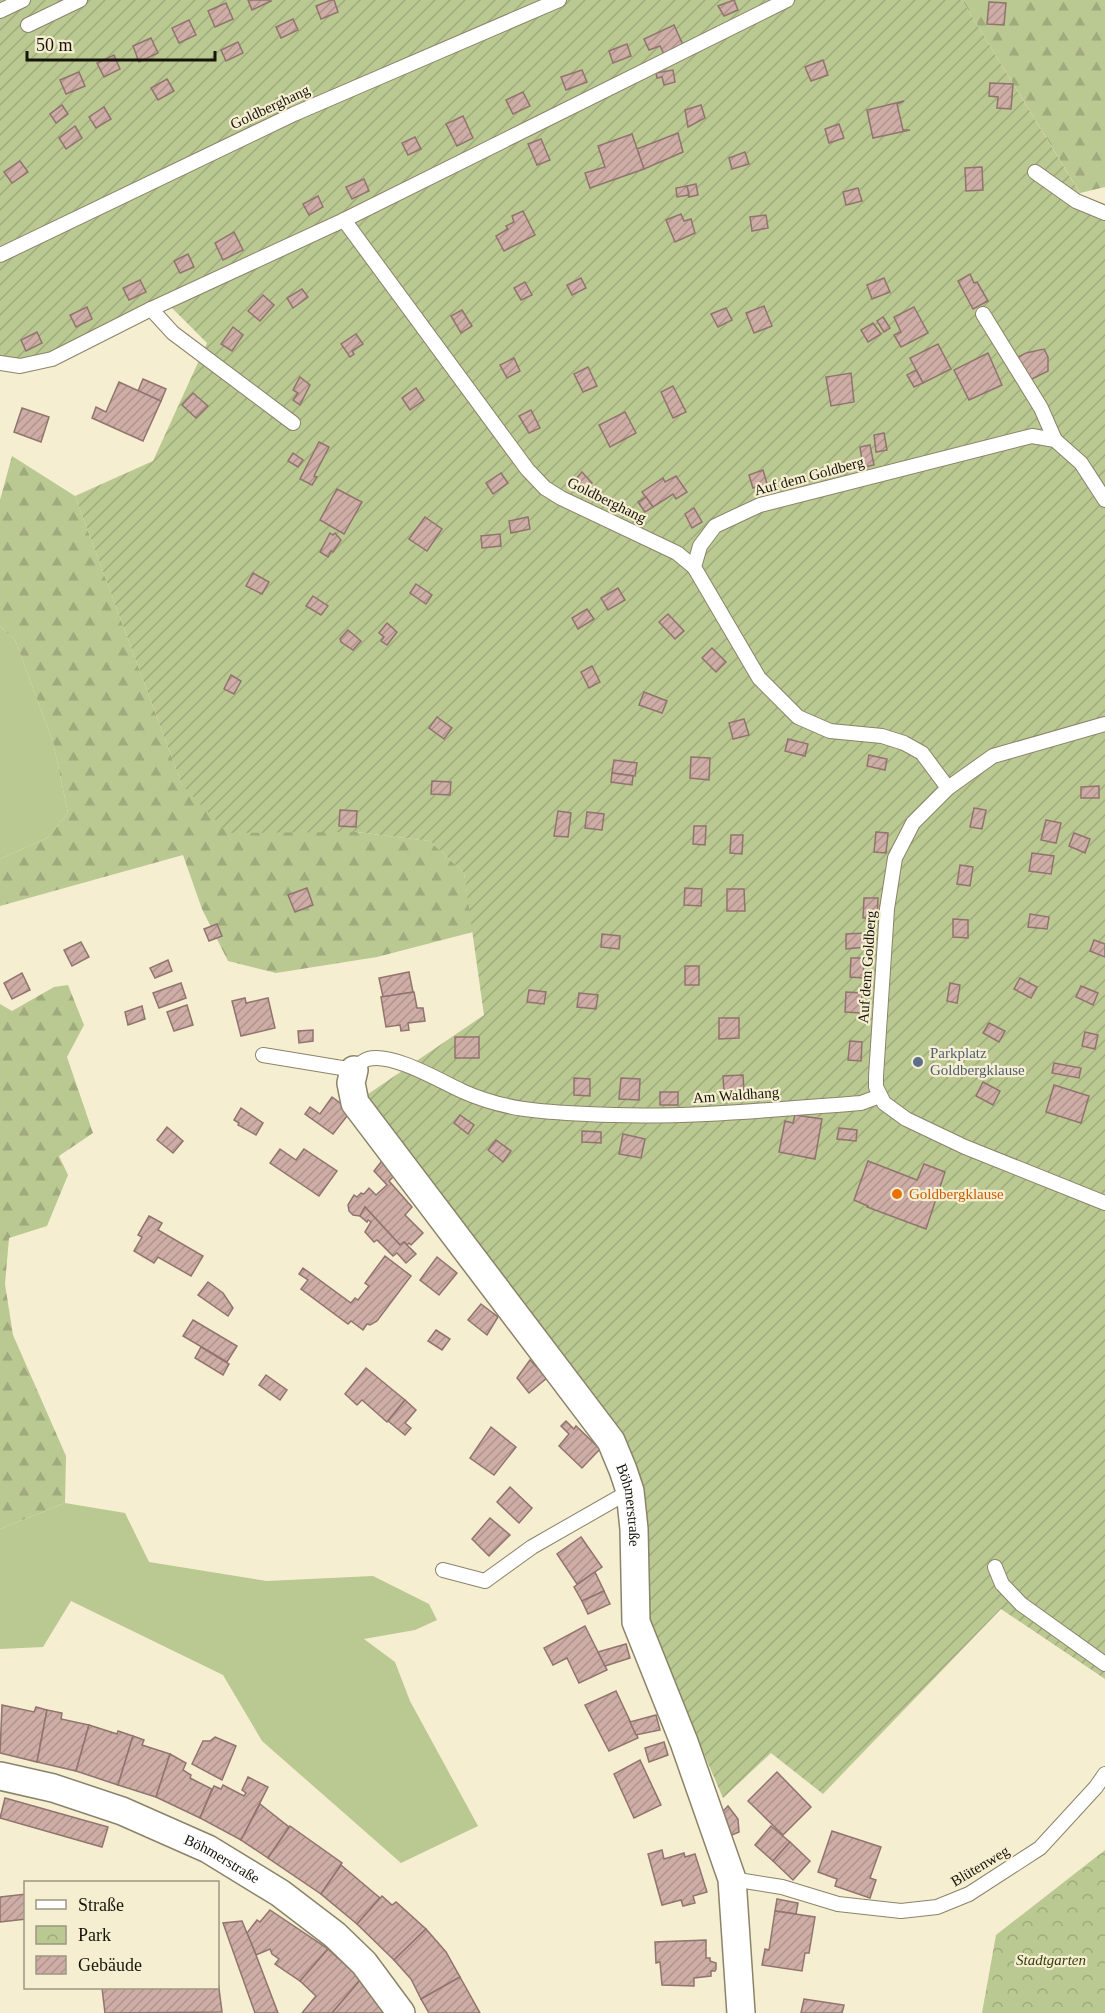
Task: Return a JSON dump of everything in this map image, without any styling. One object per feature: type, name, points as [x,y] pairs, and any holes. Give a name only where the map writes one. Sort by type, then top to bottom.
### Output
[{"type":"street","name":"Böhmerstraße","points":[[354,1070],[351,1083],[355,1103],[611,1441],[623,1470],[630,1491],[634,1529],[636,1622],[684,1742],[732,1879],[741,2013]]},
{"type":"street","name":"Böhmerstraße","points":[[0,1776],[53,1788],[122,1811],[208,1850],[280,1893],[335,1935],[364,1963],[401,2013]]},
{"type":"lane","points":[[0,12],[23,0]]},
{"type":"lane","points":[[28,25],[80,0]]},
{"type":"lane","name":"Goldberghang","points":[[0,255],[294,114],[559,0]]},
{"type":"lane","points":[[0,363],[20,366],[51,359],[151,309],[344,220],[787,0]]},
{"type":"lane","points":[[1035,172],[1076,201],[1105,213]]},
{"type":"lane","name":"Goldberghang","points":[[344,220],[527,468],[545,488],[561,498],[677,553],[694,567]]},
{"type":"lane","points":[[151,309],[173,333],[293,423]]},
{"type":"lane","points":[[983,314],[1041,408],[1055,440],[1081,463],[1105,500]]},
{"type":"lane","name":"Auf dem Goldberg","points":[[694,567],[700,546],[715,526],[760,505],[1032,436],[1055,440]]},
{"type":"lane","points":[[694,567],[759,678],[798,717],[830,731],[882,736],[904,743],[922,753],[948,788]]},
{"type":"lane","name":"Auf dem Goldberg","points":[[880,1096],[876,1087],[876,1064],[887,909],[895,858],[913,823],[948,788],[993,756],[1105,724]]},
{"type":"lane","points":[[263,1055],[354,1070]]},
{"type":"lane","name":"Am Waldhang","points":[[354,1070],[367,1059],[384,1058],[476,1097],[502,1106],[529,1111],[676,1116],[861,1103],[880,1096]]},
{"type":"lane","points":[[880,1096],[891,1109],[965,1147],[1104,1200]]},
{"type":"lane","points":[[443,1570],[485,1581],[532,1547],[630,1491]]},
{"type":"lane","points":[[995,1567],[1002,1584],[1021,1604],[1105,1664]]},
{"type":"lane","name":"Blütenweg","points":[[732,1879],[782,1887],[838,1904],[901,1911],[937,1907],[969,1894],[1040,1848],[1096,1787],[1105,1774]]},
{"type":"green space","points":[[0,0],[962,0],[1081,195],[1105,204],[1105,1679],[1001,1609],[823,1794],[771,1753],[723,1798],[644,1615],[631,1471],[355,1103],[484,1015],[464,873],[430,841],[356,832],[228,833],[182,785],[75,496],[153,461],[207,343],[169,305],[21,370],[0,355]]},
{"type":"green space","points":[[962,0],[1105,0],[1105,187],[1080,193]]},
{"type":"green space","points":[[12,456],[75,496],[182,785],[356,832],[430,841],[464,873],[473,932],[377,957],[276,973],[228,961],[202,909],[183,855],[0,906],[0,859],[47,838],[68,813],[53,742],[15,640],[0,626],[0,500]]},
{"type":"green space","points":[[0,626],[15,640],[53,742],[68,813],[47,838],[0,859]]},
{"type":"green space","points":[[68,985],[84,1025],[67,1057],[93,1133],[59,1156],[68,1175],[47,1226],[9,1238],[5,1284],[13,1335],[66,1456],[65,1503],[0,1529],[0,1004],[12,1011],[54,987]]},
{"type":"green space","points":[[65,1503],[125,1513],[149,1562],[267,1581],[373,1576],[429,1604],[437,1620],[415,1630],[364,1639],[395,1662],[410,1701],[478,1826],[401,1863],[262,1741],[223,1675],[71,1601],[43,1647],[0,1649],[0,1529]]},
{"type":"green space","name":"Stadtgarten","points":[[1105,1850],[1105,2013],[982,2013],[996,1935]]},
{"type":"building","points":[[248,0],[270,0],[271,1],[252,10]]},
{"type":"building","points":[[334,0],[338,12],[321,19],[316,6]]},
{"type":"building","points":[[734,0],[738,10],[724,16],[718,6]]},
{"type":"building","points":[[989,2],[1006,3],[1004,25],[987,24]]},
{"type":"building","points":[[226,3],[233,19],[215,27],[208,11]]},
{"type":"building","points":[[293,19],[298,30],[281,38],[276,27]]},
{"type":"building","points":[[189,20],[196,35],[179,43],[172,28]]},
{"type":"building","points":[[674,25],[683,45],[664,54],[660,46],[649,50],[644,39]]},
{"type":"building","points":[[151,38],[158,53],[139,62],[133,46]]},
{"type":"building","points":[[238,42],[243,53],[226,61],[221,50]]},
{"type":"building","points":[[627,44],[631,56],[613,63],[609,51]]},
{"type":"building","points":[[114,55],[120,69],[104,77],[97,63]]},
{"type":"building","points":[[823,60],[828,75],[811,81],[805,67]]},
{"type":"building","points":[[582,70],[587,82],[566,90],[561,77]]},
{"type":"building","points":[[673,70],[675,82],[664,85],[662,77],[657,78],[656,73]]},
{"type":"building","points":[[79,72],[85,86],[66,94],[60,80]]},
{"type":"building","points":[[167,79],[174,91],[158,100],[151,88]]},
{"type":"building","points":[[990,83],[1013,84],[1011,109],[997,108],[998,97],[989,96]]},
{"type":"building","points":[[523,92],[530,106],[513,114],[506,100]]},
{"type":"building","points":[[904,101],[897,104],[903,130],[910,130],[873,138],[867,110]]},
{"type":"building","points":[[62,105],[68,114],[56,123],[50,114]]},
{"type":"building","points":[[701,105],[705,118],[688,127],[685,110]]},
{"type":"building","points":[[104,107],[111,119],[96,128],[89,117]]},
{"type":"building","points":[[463,116],[473,138],[457,146],[446,124]]},
{"type":"building","points":[[839,124],[844,138],[829,143],[825,129]]},
{"type":"building","points":[[75,126],[82,138],[66,149],[59,138]]},
{"type":"building","points":[[678,133],[683,152],[644,169],[637,149]]},
{"type":"building","points":[[632,134],[644,169],[590,188],[585,173],[605,167],[598,146]]},
{"type":"building","points":[[415,137],[421,149],[408,155],[402,143]]},
{"type":"building","points":[[541,139],[550,160],[537,165],[528,144]]},
{"type":"building","points":[[745,152],[749,164],[732,169],[729,158]]},
{"type":"building","points":[[20,161],[28,172],[12,183],[4,172]]},
{"type":"building","points":[[982,167],[983,190],[966,191],[965,168]]},
{"type":"building","points":[[364,179],[369,191],[352,199],[346,187]]},
{"type":"building","points":[[696,184],[698,195],[689,197],[687,186]]},
{"type":"building","points":[[687,186],[689,195],[677,197],[676,188]]},
{"type":"building","points":[[858,188],[862,201],[846,205],[843,192]]},
{"type":"building","points":[[318,196],[323,207],[309,215],[303,204]]},
{"type":"building","points":[[523,211],[535,235],[504,251],[496,236],[508,229],[506,226],[514,222],[512,216]]},
{"type":"building","points":[[681,214],[684,221],[691,219],[695,233],[675,242],[666,220]]},
{"type":"building","points":[[766,215],[768,228],[752,231],[750,217]]},
{"type":"building","points":[[234,232],[243,250],[223,260],[215,243]]},
{"type":"building","points":[[188,254],[194,267],[180,273],[174,261]]},
{"type":"building","points":[[970,274],[988,301],[973,309],[958,281]]},
{"type":"building","points":[[581,278],[586,288],[572,295],[567,285]]},
{"type":"building","points":[[884,278],[890,292],[872,299],[867,285]]},
{"type":"building","points":[[140,280],[146,292],[129,300],[123,288]]},
{"type":"building","points":[[525,282],[532,295],[521,300],[514,288]]},
{"type":"building","points":[[302,289],[308,297],[293,308],[287,298]]},
{"type":"building","points":[[263,295],[274,305],[260,321],[248,311]]},
{"type":"building","points":[[764,306],[772,326],[754,333],[746,313]]},
{"type":"building","points":[[87,307],[92,319],[76,327],[70,315]]},
{"type":"building","points":[[914,307],[928,333],[901,347],[894,335],[901,332],[894,317]]},
{"type":"building","points":[[726,308],[732,320],[718,327],[711,314]]},
{"type":"building","points":[[462,310],[472,326],[461,333],[451,316]]},
{"type":"building","points":[[883,317],[890,328],[884,332],[877,321]]},
{"type":"building","points":[[873,323],[881,334],[868,342],[861,330]]},
{"type":"building","points":[[233,327],[243,335],[232,351],[221,344]]},
{"type":"building","points":[[37,332],[42,343],[26,351],[21,340]]},
{"type":"building","points":[[356,334],[363,344],[352,351],[354,354],[350,357],[341,344]]},
{"type":"building","points":[[938,344],[951,369],[923,383],[910,358]]},
{"type":"building","points":[[1044,349],[1048,357],[1048,371],[1028,381],[1016,358]]},
{"type":"building","points":[[988,353],[1002,385],[969,400],[954,370]]},
{"type":"building","points":[[514,358],[520,371],[507,378],[500,365]]},
{"type":"building","points":[[588,367],[597,386],[583,392],[574,374]]},
{"type":"building","points":[[916,370],[923,383],[914,387],[907,375]]},
{"type":"building","points":[[851,373],[854,402],[831,406],[826,377]]},
{"type":"building","points":[[300,377],[310,385],[300,405],[293,400],[298,393],[293,390]]},
{"type":"building","points":[[143,379],[166,389],[161,401],[138,391]]},
{"type":"building","points":[[119,382],[161,401],[143,441],[92,418],[96,407],[106,412]]},
{"type":"building","points":[[673,386],[686,412],[673,418],[661,392]]},
{"type":"building","points":[[416,388],[424,400],[410,410],[402,398]]},
{"type":"building","points":[[193,393],[208,406],[196,418],[182,405]]},
{"type":"building","points":[[22,408],[49,417],[41,442],[14,432]]},
{"type":"building","points":[[531,410],[540,428],[529,433],[519,416]]},
{"type":"building","points":[[625,412],[636,433],[610,447],[599,425]]},
{"type":"building","points":[[884,433],[887,450],[876,452],[874,435]]},
{"type":"building","points":[[319,442],[329,447],[314,476],[317,477],[312,485],[300,479]]},
{"type":"building","points":[[870,445],[874,465],[863,467],[860,447]]},
{"type":"building","points":[[293,453],[303,460],[298,467],[288,461]]},
{"type":"building","points":[[763,470],[767,484],[753,488],[749,475]]},
{"type":"building","points":[[582,472],[592,483],[586,489],[576,479]]},
{"type":"building","points":[[501,473],[508,483],[493,494],[486,483]]},
{"type":"building","points":[[676,476],[687,492],[676,499],[673,494],[653,507],[642,492],[663,478],[665,482]]},
{"type":"building","points":[[337,489],[362,502],[344,534],[320,520]]},
{"type":"building","points":[[646,497],[653,507],[645,512],[638,502]]},
{"type":"building","points":[[694,508],[702,522],[692,528],[685,514]]},
{"type":"building","points":[[425,517],[442,529],[427,551],[409,539]]},
{"type":"building","points":[[528,517],[530,529],[511,533],[509,521]]},
{"type":"building","points":[[330,533],[333,535],[335,533],[341,540],[328,557],[320,552]]},
{"type":"building","points":[[500,534],[501,546],[482,548],[481,536]]},
{"type":"building","points":[[253,573],[269,582],[262,594],[246,586]]},
{"type":"building","points":[[416,584],[432,595],[426,604],[410,593]]},
{"type":"building","points":[[618,588],[625,600],[608,610],[601,598]]},
{"type":"building","points":[[313,596],[328,606],[321,615],[306,606]]},
{"type":"building","points":[[587,609],[594,619],[578,629],[572,618]]},
{"type":"building","points":[[668,614],[684,631],[675,639],[659,622]]},
{"type":"building","points":[[387,623],[397,632],[387,645],[381,641],[384,637],[379,633]]},
{"type":"building","points":[[348,630],[361,641],[353,650],[340,639]]},
{"type":"building","points":[[712,648],[726,662],[716,672],[702,658]]},
{"type":"building","points":[[592,666],[600,682],[589,688],[581,672]]},
{"type":"building","points":[[231,675],[241,681],[234,694],[224,689]]},
{"type":"building","points":[[644,692],[667,701],[662,713],[639,705]]},
{"type":"building","points":[[437,717],[452,728],[444,739],[429,728]]},
{"type":"building","points":[[744,719],[749,735],[733,739],[729,723]]},
{"type":"building","points":[[788,739],[808,744],[805,756],[785,751]]},
{"type":"building","points":[[869,755],[887,759],[885,770],[867,766]]},
{"type":"building","points":[[691,757],[710,758],[709,780],[690,778]]},
{"type":"building","points":[[614,760],[637,763],[635,776],[612,773]]},
{"type":"building","points":[[612,773],[633,776],[632,785],[611,782]]},
{"type":"building","points":[[432,781],[451,782],[450,795],[431,794]]},
{"type":"building","points":[[1099,786],[1099,798],[1081,798],[1081,787]]},
{"type":"building","points":[[974,808],[986,810],[982,829],[970,827]]},
{"type":"building","points":[[340,810],[357,811],[356,827],[339,826]]},
{"type":"building","points":[[558,811],[571,813],[568,837],[554,836]]},
{"type":"building","points":[[587,812],[604,814],[602,830],[585,828]]},
{"type":"building","points":[[1046,820],[1061,823],[1056,843],[1041,840]]},
{"type":"building","points":[[694,826],[706,826],[705,845],[693,844]]},
{"type":"building","points":[[876,832],[888,833],[886,853],[874,852]]},
{"type":"building","points":[[1074,833],[1090,839],[1085,853],[1069,846]]},
{"type":"building","points":[[731,835],[743,835],[742,854],[730,853]]},
{"type":"building","points":[[1032,853],[1054,856],[1051,874],[1029,871]]},
{"type":"building","points":[[960,865],[973,867],[970,886],[957,884]]},
{"type":"building","points":[[307,888],[313,905],[295,912],[288,895]]},
{"type":"building","points":[[685,888],[702,889],[701,906],[684,905]]},
{"type":"building","points":[[727,889],[744,889],[745,911],[727,911]]},
{"type":"building","points":[[864,898],[878,898],[877,918],[863,918]]},
{"type":"building","points":[[1030,914],[1049,917],[1047,929],[1028,927]]},
{"type":"building","points":[[953,919],[968,920],[968,938],[953,937]]},
{"type":"building","points":[[217,924],[222,936],[209,941],[204,929]]},
{"type":"building","points":[[865,933],[866,947],[846,949],[846,934]]},
{"type":"building","points":[[602,934],[620,936],[619,949],[601,947]]},
{"type":"building","points":[[1094,940],[1105,944],[1105,957],[1090,951]]},
{"type":"building","points":[[81,942],[89,957],[72,966],[64,950]]},
{"type":"building","points":[[851,958],[864,958],[863,978],[850,977]]},
{"type":"building","points":[[168,960],[172,971],[155,978],[150,968]]},
{"type":"building","points":[[685,966],[699,966],[699,985],[685,985]]},
{"type":"building","points":[[409,972],[413,992],[383,997],[379,978]]},
{"type":"building","points":[[22,973],[30,990],[12,999],[4,983]]},
{"type":"building","points":[[1020,978],[1037,987],[1031,998],[1014,989]]},
{"type":"building","points":[[181,983],[186,998],[159,1008],[153,993]]},
{"type":"building","points":[[950,983],[960,985],[957,1003],[947,1001]]},
{"type":"building","points":[[1081,986],[1098,993],[1093,1005],[1076,997]]},
{"type":"building","points":[[529,990],[546,992],[544,1004],[527,1002]]},
{"type":"building","points":[[414,992],[417,1008],[423,1008],[425,1021],[408,1023],[409,1030],[401,1031],[400,1025],[386,1027],[381,997]]},
{"type":"building","points":[[846,992],[862,993],[861,1013],[845,1012]]},
{"type":"building","points":[[579,993],[598,995],[596,1009],[577,1007]]},
{"type":"building","points":[[245,998],[246,1003],[268,998],[275,1028],[241,1036],[232,1001]]},
{"type":"building","points":[[187,1005],[193,1025],[174,1031],[167,1012]]},
{"type":"building","points":[[142,1006],[145,1019],[128,1025],[125,1012]]},
{"type":"building","points":[[719,1018],[739,1018],[739,1038],[719,1039]]},
{"type":"building","points":[[989,1023],[1005,1031],[999,1042],[983,1033]]},
{"type":"building","points":[[313,1030],[313,1041],[299,1043],[298,1031]]},
{"type":"building","points":[[1085,1032],[1098,1035],[1095,1049],[1082,1046]]},
{"type":"building","points":[[455,1037],[479,1037],[479,1058],[455,1058]]},
{"type":"building","points":[[850,1041],[862,1042],[861,1061],[848,1060]]},
{"type":"building","points":[[1054,1063],[1081,1068],[1079,1078],[1052,1073]]},
{"type":"building","points":[[743,1075],[744,1091],[724,1093],[723,1076]]},
{"type":"building","points":[[574,1078],[590,1079],[590,1096],[574,1095]]},
{"type":"building","points":[[621,1078],[640,1079],[639,1100],[619,1099]]},
{"type":"building","points":[[983,1082],[1000,1091],[993,1105],[976,1096]]},
{"type":"building","points":[[1054,1085],[1089,1096],[1081,1123],[1046,1112]]},
{"type":"building","points":[[660,1092],[678,1092],[678,1105],[660,1105]]},
{"type":"building","points":[[332,1097],[351,1111],[333,1134],[305,1114],[310,1107],[320,1114]]},
{"type":"building","points":[[241,1108],[263,1123],[256,1135],[238,1125],[239,1123],[234,1120]]},
{"type":"building","points":[[460,1115],[474,1125],[468,1134],[454,1123]]},
{"type":"building","points":[[795,1115],[822,1119],[815,1159],[779,1152],[785,1121],[793,1123]]},
{"type":"building","points":[[167,1127],[183,1141],[173,1153],[157,1140]]},
{"type":"building","points":[[839,1128],[857,1130],[856,1141],[837,1139]]},
{"type":"building","points":[[582,1131],[601,1132],[601,1143],[582,1142]]},
{"type":"building","points":[[623,1134],[645,1139],[641,1158],[619,1154]]},
{"type":"building","points":[[496,1140],[511,1151],[503,1162],[488,1150]]},
{"type":"building","points":[[280,1149],[296,1160],[304,1149],[337,1171],[319,1196],[270,1163]]},
{"type":"building","points":[[382,1161],[395,1175],[389,1181],[412,1207],[405,1215],[423,1233],[411,1245],[404,1242],[400,1245],[365,1207],[360,1216],[353,1215],[349,1211],[348,1205],[354,1195],[357,1197],[361,1193],[364,1194],[369,1188],[376,1195],[387,1185],[374,1171]]},
{"type":"building","name":"Goldbergklause","points":[[868,1161],[917,1180],[924,1164],[945,1172],[926,1229],[854,1200]]},
{"type":"building","points":[[365,1207],[400,1245],[404,1242],[416,1254],[406,1263],[397,1253],[393,1256],[377,1240],[374,1242],[365,1232],[371,1222],[368,1220],[367,1222],[360,1216]]},
{"type":"building","points":[[149,1216],[162,1223],[158,1230],[203,1256],[191,1276],[158,1257],[154,1263],[134,1251],[142,1237],[138,1235]]},
{"type":"building","points":[[385,1256],[411,1276],[377,1321],[370,1325],[367,1324],[363,1330],[351,1321],[348,1324],[301,1289],[308,1280],[299,1274],[303,1268],[351,1303],[355,1298],[358,1300],[369,1286],[365,1283]]},
{"type":"building","points":[[437,1257],[457,1273],[439,1295],[420,1280]]},
{"type":"building","points":[[208,1282],[223,1293],[233,1308],[228,1316],[198,1295]]},
{"type":"building","points":[[481,1304],[498,1317],[487,1335],[468,1320]]},
{"type":"building","points":[[193,1320],[237,1346],[227,1362],[183,1336]]},
{"type":"building","points":[[436,1330],[450,1339],[442,1350],[428,1341]]},
{"type":"building","points":[[201,1347],[229,1364],[223,1375],[195,1358]]},
{"type":"building","points":[[530,1360],[547,1378],[529,1393],[517,1378]]},
{"type":"building","points":[[366,1368],[405,1400],[387,1422],[362,1400],[357,1405],[345,1394]]},
{"type":"building","points":[[266,1375],[287,1390],[280,1400],[259,1385]]},
{"type":"building","points":[[405,1400],[416,1410],[405,1423],[411,1428],[405,1435],[388,1421]]},
{"type":"building","points":[[566,1421],[574,1429],[576,1426],[600,1449],[582,1468],[559,1446],[569,1434],[561,1426]]},
{"type":"building","points":[[491,1427],[516,1447],[494,1475],[470,1458]]},
{"type":"building","points":[[510,1487],[532,1508],[519,1523],[497,1502]]},
{"type":"building","points":[[490,1518],[510,1535],[489,1556],[472,1539]]},
{"type":"building","points":[[581,1537],[602,1567],[577,1584],[557,1554]]},
{"type":"building","points":[[595,1572],[604,1591],[582,1601],[574,1587]]},
{"type":"building","points":[[604,1591],[610,1604],[588,1614],[582,1601]]},
{"type":"building","points":[[585,1626],[607,1670],[579,1683],[567,1658],[553,1665],[544,1648]]},
{"type":"building","points":[[626,1644],[630,1658],[605,1666],[598,1652]]},
{"type":"building","points":[[616,1691],[638,1738],[609,1751],[585,1705]]},
{"type":"building","points":[[2,1705],[34,1712],[36,1707],[47,1710],[37,1762],[0,1753]]},
{"type":"building","points":[[47,1710],[62,1713],[61,1719],[89,1725],[76,1771],[37,1762]]},
{"type":"building","points":[[656,1715],[660,1730],[636,1735],[630,1722]]},
{"type":"building","points":[[89,1725],[117,1734],[118,1731],[133,1736],[118,1785],[76,1771]]},
{"type":"building","points":[[133,1736],[144,1740],[142,1745],[170,1754],[156,1797],[118,1785]]},
{"type":"building","points":[[215,1737],[236,1746],[222,1780],[192,1764],[203,1741],[210,1741]]},
{"type":"building","points":[[664,1742],[668,1755],[649,1762],[645,1748]]},
{"type":"building","points":[[170,1754],[186,1763],[183,1770],[191,1775],[190,1778],[212,1789],[200,1818],[156,1797]]},
{"type":"building","points":[[640,1760],[661,1805],[634,1818],[614,1774]]},
{"type":"building","points":[[777,1772],[811,1807],[783,1835],[748,1801]]},
{"type":"building","points":[[248,1777],[268,1787],[241,1840],[200,1818],[214,1786],[221,1789],[223,1785],[244,1796],[246,1793],[242,1790]]},
{"type":"building","points":[[5,1798],[108,1827],[102,1847],[0,1818]]},
{"type":"building","points":[[260,1804],[289,1827],[268,1858],[241,1840]]},
{"type":"building","points":[[728,1806],[738,1819],[739,1832],[727,1837],[718,1817]]},
{"type":"building","points":[[290,1826],[342,1863],[321,1894],[268,1858]]},
{"type":"building","points":[[771,1826],[790,1842],[773,1861],[755,1845]]},
{"type":"building","points":[[832,1831],[881,1847],[870,1878],[876,1880],[870,1898],[835,1886],[837,1879],[818,1872]]},
{"type":"building","points":[[790,1842],[810,1861],[793,1880],[773,1861]]},
{"type":"building","points":[[662,1850],[664,1859],[684,1853],[685,1857],[695,1854],[707,1892],[693,1896],[695,1903],[683,1906],[681,1900],[662,1905],[648,1854]]},
{"type":"building","points":[[341,1865],[380,1898],[357,1924],[321,1894]]},
{"type":"building","points":[[24,1894],[24,1919],[0,1922],[0,1897]]},
{"type":"building","points":[[382,1896],[392,1905],[396,1902],[426,1929],[394,1960],[357,1924]]},
{"type":"building","points":[[777,1899],[798,1903],[796,1914],[775,1911]]},
{"type":"building","points":[[270,1910],[328,1949],[300,1981],[275,1964],[279,1959],[272,1954],[270,1949],[256,1955],[247,1933],[257,1920],[260,1922]]},
{"type":"building","points":[[775,1911],[815,1917],[809,1953],[805,1953],[802,1971],[762,1965],[765,1949],[769,1950]]},
{"type":"building","points":[[242,1921],[278,2013],[255,2013],[223,1923]]},
{"type":"building","points":[[426,1929],[446,1952],[460,1977],[421,1999],[411,1979],[394,1960]]},
{"type":"building","points":[[706,1940],[706,1958],[716,1963],[716,1969],[711,1971],[711,1976],[694,1978],[694,1986],[662,1985],[660,1962],[656,1963],[655,1942]]},
{"type":"building","points":[[328,1949],[361,1979],[332,2013],[302,2013],[316,1996],[300,1981]]},
{"type":"building","points":[[460,1977],[480,2013],[429,2013],[421,1999]]},
{"type":"building","points":[[361,1979],[385,2013],[332,2013]]},
{"type":"building","points":[[102,1989],[219,1989],[222,2012],[105,2013]]},
{"type":"building","points":[[804,1999],[844,2005],[842,2013],[801,2013]]},
{"type":"place","name":"Parkplatz Goldbergklause","points":[[918,1062]]},
{"type":"place","name":"Goldbergklause","points":[[897,1194]]}]
